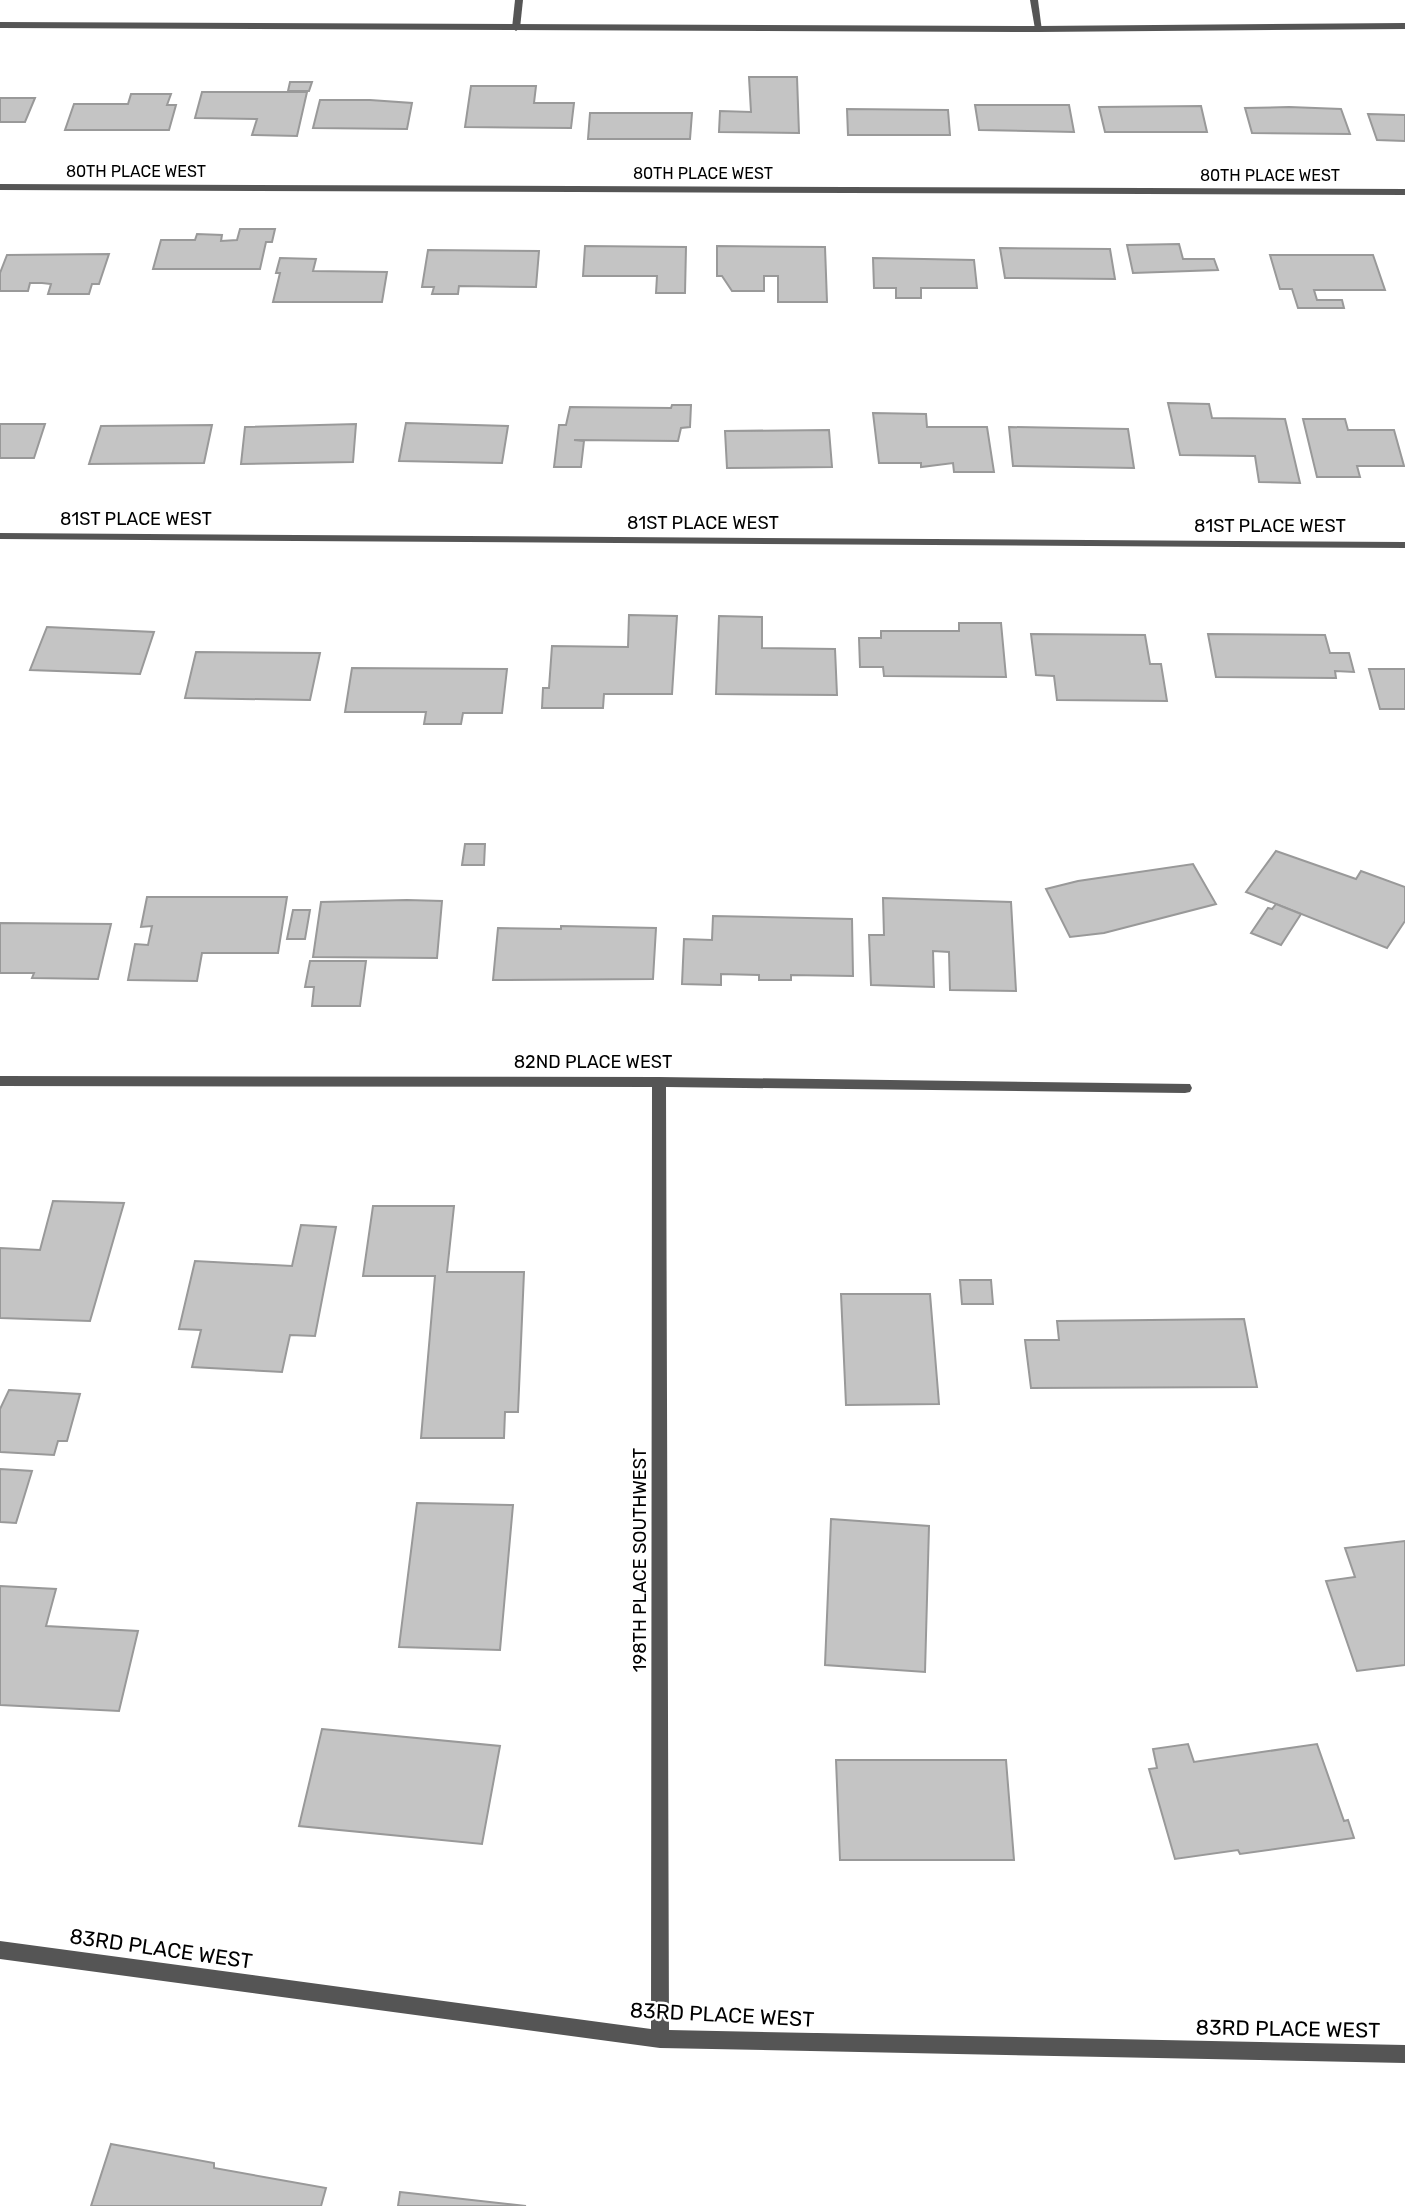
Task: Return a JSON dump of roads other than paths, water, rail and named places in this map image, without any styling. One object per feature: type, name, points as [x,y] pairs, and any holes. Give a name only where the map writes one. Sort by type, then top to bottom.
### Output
[{"type":"street","points":[[516,28],[519,0]]},
{"type":"street","points":[[1034,0],[1039,29]]},
{"type":"street","points":[[0,25],[1039,29],[1405,26]]},
{"type":"street","name":"80TH PLACE WEST","points":[[0,187],[1405,192]]},
{"type":"street","name":"81ST PLACE WEST","points":[[0,536],[1405,545]]},
{"type":"street","name":"82ND PLACE WEST","points":[[0,1081],[659,1082],[1185,1088]]},
{"type":"street","name":"198TH PLACE SOUTHWEST","points":[[659,1082],[660,2039]]},
{"type":"street","name":"83RD PLACE WEST","points":[[0,1950],[660,2039],[1405,2054]]}]
